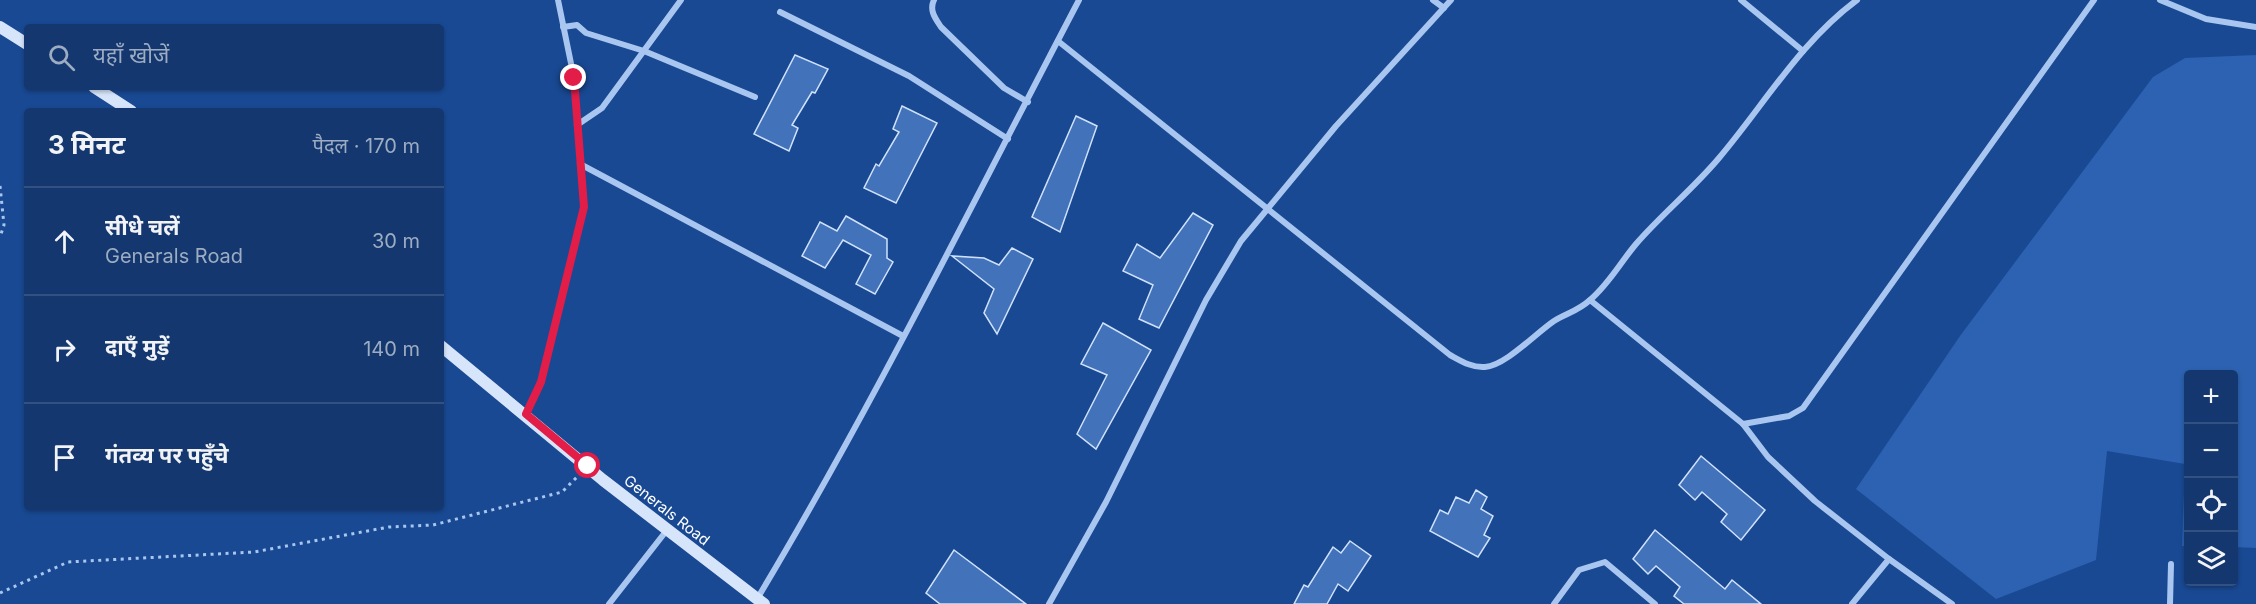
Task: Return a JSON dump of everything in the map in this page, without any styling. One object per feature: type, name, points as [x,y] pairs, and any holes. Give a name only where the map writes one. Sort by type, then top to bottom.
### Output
[{"type":"street","points":[[526,414],[541,382],[584,207],[574,78],[558,0]]},
{"type":"street","points":[[577,125],[602,108],[681,0]]},
{"type":"street","points":[[934,0],[931,5],[934,16],[941,27],[1004,88],[1028,102]]},
{"type":"street","points":[[761,601],[1028,102],[1079,0]]},
{"type":"street","points":[[1433,0],[1444,8]]},
{"type":"street","points":[[1049,604],[1106,502],[1206,300],[1241,241],[1336,126],[1451,0]]},
{"type":"street","points":[[1741,0],[1803,51]]},
{"type":"street","points":[[1058,41],[1450,355],[1469,365],[1486,367],[1504,359],[1551,324],[1575,313],[1601,291],[1637,243],[1688,194],[1719,158],[1803,51],[1827,25],[1857,0]]},
{"type":"street","points":[[1743,424],[1790,416],[1803,408],[2094,0]]},
{"type":"street","points":[[2160,0],[2206,19],[2256,27]]},
{"type":"street","points":[[780,12],[909,76],[1008,139]]},
{"type":"street","points":[[563,27],[577,25],[586,33],[644,51],[755,97]]},
{"type":"street","points":[[0,27],[24,42]]},
{"type":"street","points":[[99,90],[126,108]]},
{"type":"street","points":[[580,164],[903,336]]},
{"type":"street","points":[[1590,300],[1708,393],[1743,424],[1768,457],[1807,494],[1889,559],[1952,604]]},
{"type":"street","name":"Generals Road","points":[[444,348],[667,530],[761,601]]},
{"type":"street","points":[[609,604],[667,530]]},
{"type":"street","points":[[1851,604],[1889,559]]},
{"type":"street","points":[[1554,604],[1579,570],[1605,562],[1655,604]]},
{"type":"street","points":[[2170,604],[2171,564]]},
{"type":"street","points":[[616,595],[616,604]]},
{"type":"path","points":[[0,186],[4,225],[0,237]]},
{"type":"path","points":[[0,593],[68,562],[254,552],[389,527],[433,525],[562,492],[588,466]]},
{"type":"shaded area","points":[[2256,55],[2256,548],[2238,547],[2238,370],[2184,370],[2184,464],[2107,451],[2096,560],[1996,599],[1856,489],[1960,336],[2153,77],[2185,58]]},
{"type":"shaded area","points":[[2184,491],[2184,546],[2182,546]]},
{"type":"building","points":[[795,55],[828,69],[815,93],[812,92],[792,125],[798,128],[789,151],[754,134]]},
{"type":"building","points":[[902,106],[937,123],[896,203],[864,188],[876,164],[879,166],[899,132],[893,129]]},
{"type":"building","points":[[1076,116],[1097,126],[1060,232],[1032,217]]},
{"type":"building","points":[[1193,213],[1213,225],[1159,328],[1139,319],[1153,285],[1123,271],[1137,244],[1160,258]]},
{"type":"building","points":[[846,216],[887,239],[887,258],[893,262],[875,294],[856,284],[871,255],[843,240],[825,268],[802,256],[820,222],[837,231]]},
{"type":"building","points":[[1012,248],[1033,259],[997,334],[984,313],[994,289],[952,256],[984,258],[999,265]]},
{"type":"building","points":[[1103,323],[1151,350],[1096,449],[1077,434],[1107,375],[1081,364]]},
{"type":"building","points":[[1701,456],[1765,510],[1741,540],[1721,522],[1727,514],[1702,492],[1695,500],[1679,485]]},
{"type":"building","points":[[1476,490],[1487,497],[1481,509],[1493,516],[1484,535],[1490,538],[1478,557],[1430,531],[1440,510],[1448,514],[1456,497],[1469,503]]},
{"type":"building","points":[[1655,530],[1725,589],[1732,580],[1761,604],[1684,604],[1674,596],[1680,587],[1656,566],[1648,574],[1633,559]]},
{"type":"building","points":[[1350,541],[1371,556],[1348,591],[1338,584],[1327,604],[1294,604],[1304,585],[1308,587],[1333,547],[1341,553]]},
{"type":"building","points":[[954,550],[1026,604],[940,604],[926,593]]},
{"type":"route","points":[[574,78],[584,207],[541,382],[526,414],[588,466]]}]
